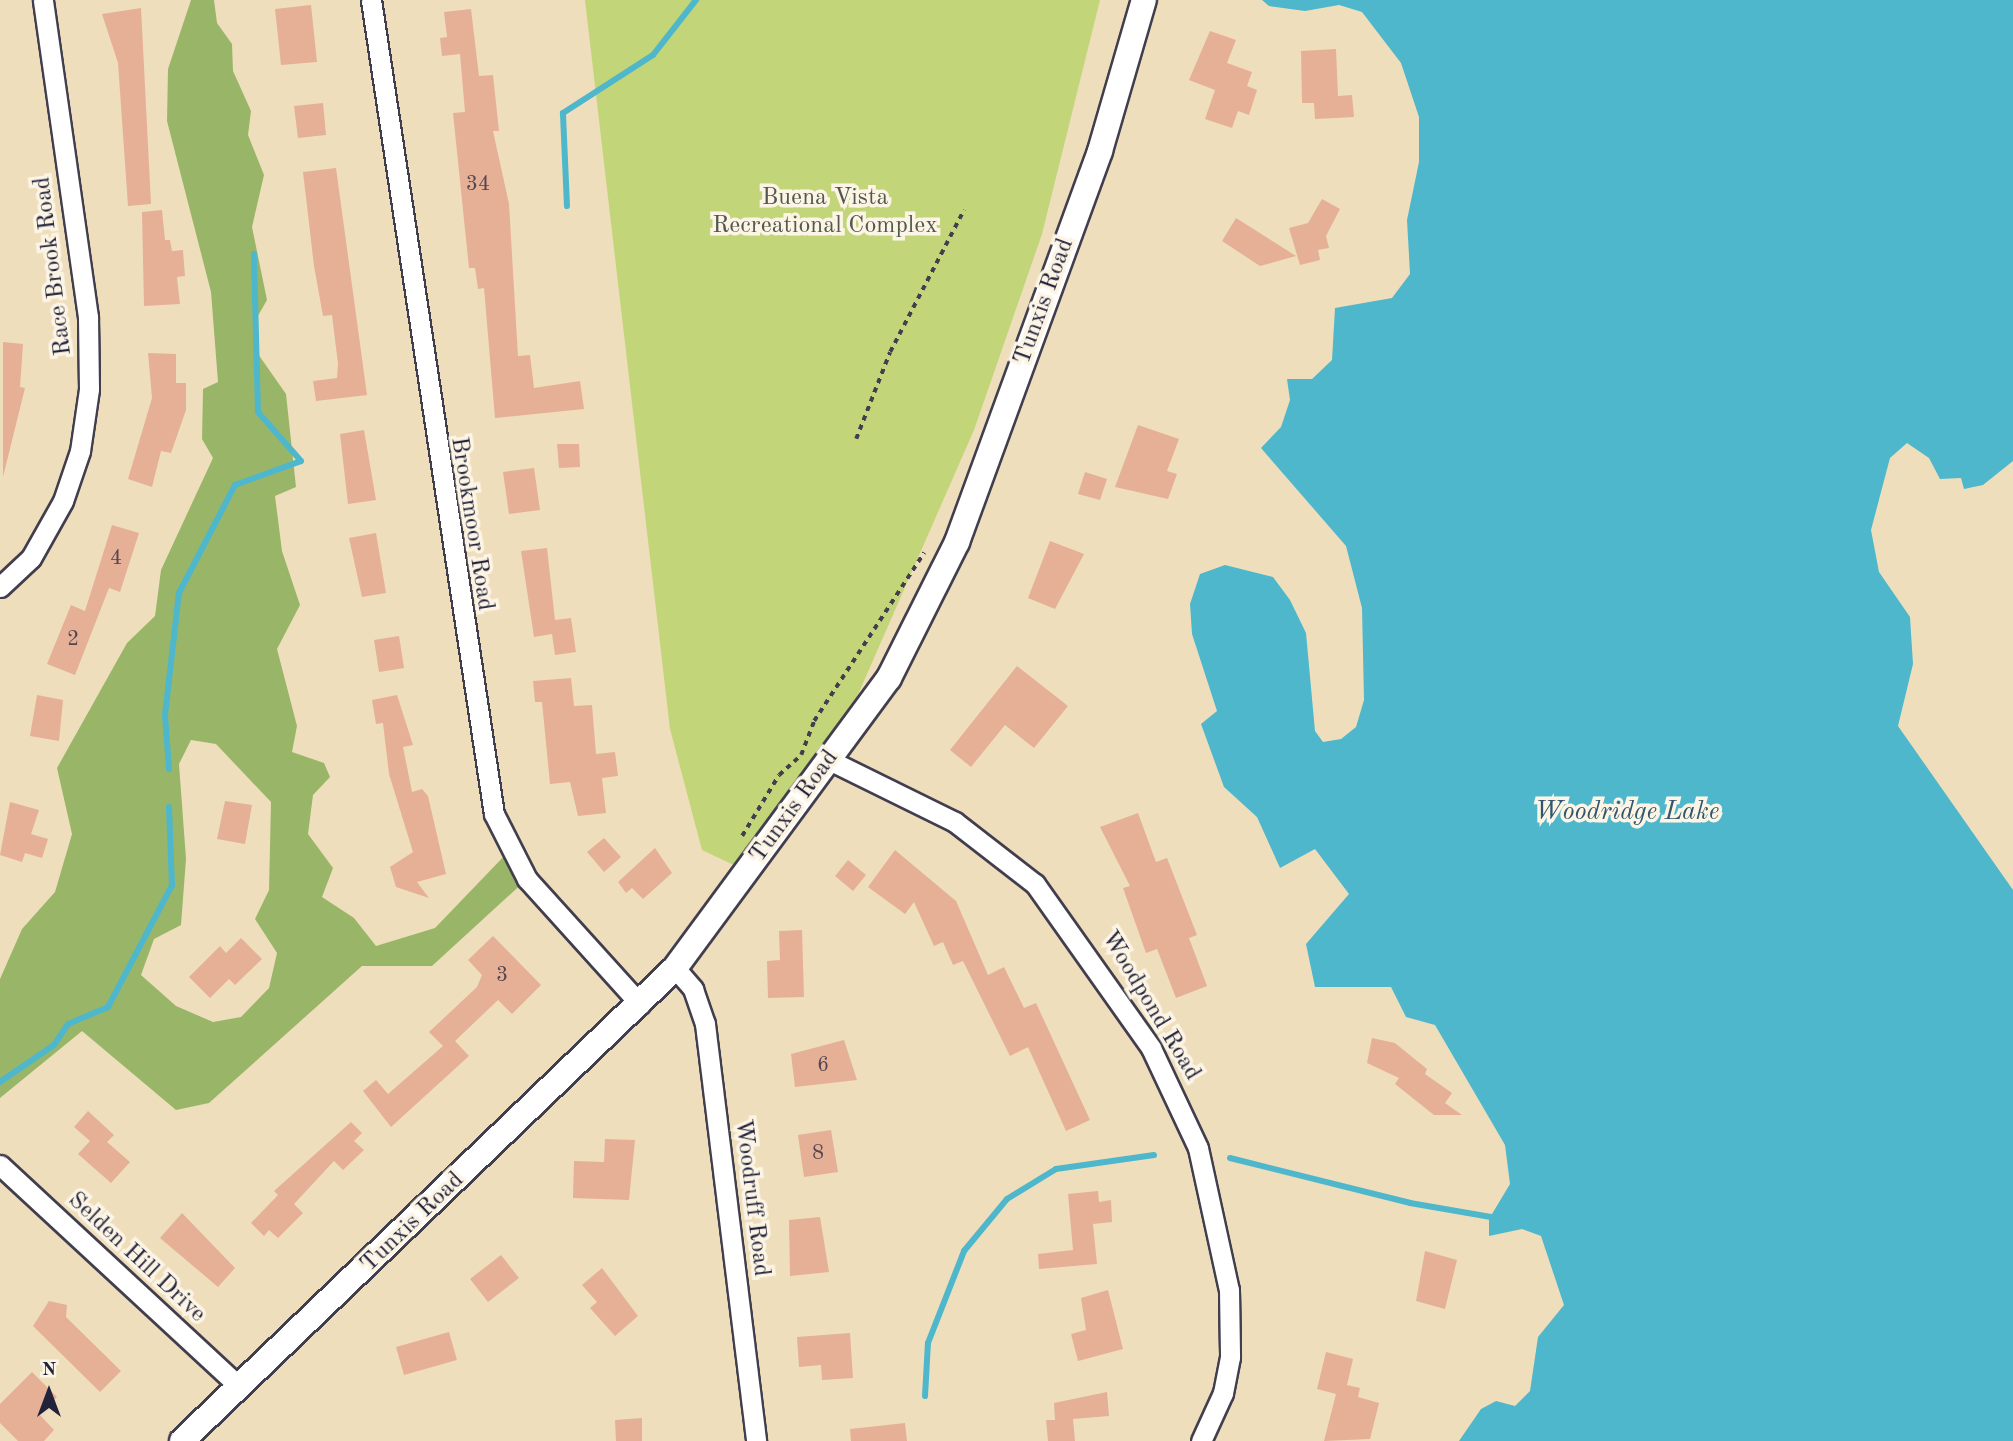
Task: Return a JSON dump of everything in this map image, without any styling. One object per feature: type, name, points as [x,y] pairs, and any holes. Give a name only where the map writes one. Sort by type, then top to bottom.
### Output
[{"type":"street","name":"Race Brook Road","points":[[0,587],[31,558],[63,501],[80,451],[89,389],[88,317],[43,0]]},
{"type":"street","name":"Brookmoor Road","points":[[371,0],[494,814],[533,886],[640,1004]]},
{"type":"street","name":"Tunxis Road","points":[[181,1441],[676,968],[911,645],[957,542],[1100,151],[1144,0]]},
{"type":"street","name":"Woodpond Road","points":[[829,760],[956,822],[1035,884],[1151,1048],[1198,1148],[1229,1290],[1230,1357],[1223,1393],[1201,1441]]},
{"type":"street","name":"Woodruff Road","points":[[676,968],[693,989],[705,1024],[756,1441]]},
{"type":"street","name":"Selden Hill Drive","points":[[0,1165],[240,1387]]},
{"type":"path","points":[[856,439],[890,352],[964,210]]},
{"type":"path","points":[[737,845],[779,775],[801,755],[814,721],[932,539]]},
{"type":"green space","points":[[191,0],[214,0],[217,23],[232,44],[233,71],[251,111],[248,135],[264,175],[252,227],[267,300],[255,321],[258,354],[286,394],[296,487],[275,496],[282,551],[300,605],[277,649],[297,726],[292,752],[324,763],[330,777],[313,795],[308,834],[333,868],[322,897],[354,918],[376,946],[435,928],[509,851],[527,879],[432,966],[362,966],[209,1103],[176,1110],[82,1031],[0,1098],[0,979],[22,929],[55,892],[72,834],[57,768],[127,643],[155,616],[161,570],[213,458],[202,439],[203,389],[218,382],[211,292],[167,121],[168,69]],"holes":[[[191,740],[216,744],[271,802],[269,890],[255,919],[277,953],[269,988],[241,1017],[213,1022],[176,1006],[141,975],[154,939],[181,925],[186,859],[179,764]]]},
{"type":"green space","name":"Buena Vista Recreational Complex","points":[[585,0],[1100,0],[1042,234],[974,430],[842,731],[755,836],[740,868],[702,850],[670,729]]},
{"type":"water","name":"Woodridge Lake","points":[[1262,0],[2013,0],[2013,461],[1983,485],[1964,489],[1961,478],[1940,479],[1929,458],[1907,443],[1890,458],[1871,530],[1879,572],[1910,617],[1913,664],[1898,726],[2013,890],[2013,1441],[1459,1441],[1481,1409],[1496,1401],[1515,1406],[1530,1391],[1538,1337],[1564,1305],[1541,1236],[1522,1229],[1489,1236],[1489,1219],[1510,1184],[1505,1145],[1435,1025],[1406,1017],[1391,987],[1315,987],[1306,944],[1349,894],[1315,849],[1280,868],[1257,817],[1224,787],[1201,724],[1217,711],[1192,634],[1190,604],[1200,574],[1225,565],[1273,577],[1290,600],[1306,633],[1315,731],[1323,742],[1341,739],[1356,727],[1364,700],[1362,608],[1346,546],[1261,448],[1281,427],[1290,400],[1287,379],[1312,379],[1332,360],[1335,308],[1392,298],[1410,274],[1407,220],[1419,162],[1419,117],[1401,63],[1362,12],[1339,5],[1305,11],[1269,6]]},
{"type":"building","points":[[311,5],[317,62],[281,65],[275,9]]},
{"type":"building","points":[[141,8],[151,204],[128,206],[118,63],[102,14]]},
{"type":"building","points":[[471,9],[479,76],[493,75],[499,131],[493,131],[509,204],[518,356],[530,355],[534,388],[580,381],[584,409],[495,418],[484,288],[478,289],[475,268],[469,268],[453,113],[465,112],[460,54],[442,56],[440,38],[447,37],[444,12]]},
{"type":"building","points":[[1210,31],[1236,40],[1227,63],[1252,72],[1247,86],[1257,90],[1249,115],[1238,111],[1232,128],[1205,119],[1215,90],[1189,80]]},
{"type":"building","points":[[1336,49],[1338,96],[1352,95],[1354,117],[1315,119],[1314,103],[1302,103],[1301,51]]},
{"type":"building","points":[[323,103],[326,135],[298,138],[294,106]]},
{"type":"building","points":[[336,168],[367,395],[316,401],[313,381],[337,378],[338,364],[332,315],[323,316],[303,172]]},
{"type":"building","points":[[1322,199],[1340,209],[1326,236],[1329,248],[1318,250],[1320,260],[1300,265],[1289,228],[1308,223]]},
{"type":"building","points":[[162,210],[165,240],[170,240],[172,251],[183,250],[185,276],[177,277],[180,304],[144,306],[142,212]]},
{"type":"building","points":[[1236,218],[1296,256],[1260,266],[1222,241]]},
{"type":"building","points":[[3,342],[23,344],[20,387],[25,388],[3,477]]},
{"type":"building","points":[[148,353],[176,354],[176,383],[186,383],[186,410],[171,453],[161,451],[152,487],[128,479],[152,398]]},
{"type":"building","points":[[1138,425],[1179,439],[1167,471],[1177,474],[1168,499],[1115,487]]},
{"type":"building","points":[[364,430],[376,500],[348,504],[340,434]]},
{"type":"building","points":[[557,444],[579,444],[580,467],[559,468]]},
{"type":"building","points":[[534,468],[540,510],[509,514],[503,472]]},
{"type":"building","points":[[1085,472],[1107,479],[1100,500],[1078,494]]},
{"type":"building","points":[[112,525],[139,533],[120,592],[109,588],[75,675],[47,664],[71,605],[85,611]]},
{"type":"building","points":[[376,533],[386,593],[362,597],[349,538]]},
{"type":"building","points":[[1050,541],[1084,554],[1055,609],[1028,598]]},
{"type":"building","points":[[547,548],[555,620],[571,618],[576,652],[555,655],[552,634],[534,637],[521,551]]},
{"type":"building","points":[[399,636],[404,668],[379,672],[374,640]]},
{"type":"building","points":[[1017,666],[1068,706],[1034,748],[1005,725],[971,767],[950,750]]},
{"type":"building","points":[[571,678],[574,706],[592,705],[596,754],[615,752],[618,776],[602,778],[606,813],[578,816],[570,782],[550,784],[542,702],[535,702],[533,681]]},
{"type":"building","points":[[37,695],[63,700],[59,741],[30,736]]},
{"type":"building","points":[[397,695],[413,745],[403,747],[412,792],[422,789],[428,796],[446,874],[417,882],[429,898],[396,887],[390,867],[413,852],[389,774],[383,723],[376,724],[372,700]]},
{"type":"building","points":[[225,801],[252,805],[245,844],[217,839]]},
{"type":"building","points":[[10,802],[39,810],[31,834],[48,839],[42,858],[25,853],[22,862],[0,855]]},
{"type":"building","points":[[1138,813],[1156,862],[1167,858],[1197,935],[1189,938],[1207,986],[1176,998],[1157,949],[1146,953],[1123,888],[1130,886],[1100,827]]},
{"type":"building","points":[[604,838],[621,857],[604,872],[587,852]]},
{"type":"building","points":[[655,848],[672,873],[643,899],[632,888],[626,893],[618,882]]},
{"type":"building","points":[[895,850],[956,901],[988,975],[1004,967],[1024,1008],[1036,1003],[1090,1120],[1066,1131],[1028,1047],[1010,1056],[963,961],[953,965],[943,942],[934,946],[914,902],[905,914],[868,887]]},
{"type":"building","points":[[848,860],[866,875],[853,891],[835,876]]},
{"type":"building","points":[[802,930],[804,997],[768,998],[767,961],[780,960],[779,931]]},
{"type":"building","points":[[493,936],[541,985],[512,1014],[498,1000],[455,1041],[469,1056],[391,1127],[363,1091],[376,1080],[388,1094],[443,1046],[429,1032],[477,987],[482,975],[468,960]]},
{"type":"building","points":[[241,938],[262,959],[235,985],[229,979],[210,998],[189,977],[220,946],[226,953]]},
{"type":"building","points":[[1372,1038],[1395,1043],[1427,1069],[1425,1074],[1452,1093],[1445,1103],[1462,1115],[1434,1115],[1395,1084],[1399,1078],[1367,1063]]},
{"type":"building","points":[[844,1040],[857,1080],[795,1087],[791,1054]]},
{"type":"building","points":[[88,1111],[114,1135],[107,1142],[130,1162],[111,1183],[78,1154],[90,1141],[74,1127]]},
{"type":"building","points":[[351,1122],[362,1133],[354,1141],[364,1150],[343,1170],[334,1161],[294,1204],[303,1213],[278,1238],[269,1230],[264,1236],[251,1223],[278,1195],[274,1191]]},
{"type":"building","points":[[831,1130],[838,1172],[804,1177],[798,1135]]},
{"type":"building","points":[[605,1139],[635,1140],[629,1200],[573,1198],[574,1161],[604,1162]]},
{"type":"building","points":[[1098,1191],[1099,1202],[1111,1200],[1112,1222],[1093,1224],[1097,1264],[1039,1269],[1038,1254],[1073,1250],[1068,1194]]},
{"type":"building","points":[[182,1213],[235,1268],[218,1287],[160,1238]]},
{"type":"building","points":[[820,1217],[829,1272],[790,1276],[789,1220]]},
{"type":"building","points":[[1425,1251],[1457,1260],[1445,1309],[1416,1301]]},
{"type":"building","points":[[501,1255],[519,1278],[488,1302],[470,1279]]},
{"type":"building","points":[[602,1268],[638,1316],[615,1336],[590,1308],[597,1302],[582,1285]]},
{"type":"building","points":[[1108,1290],[1123,1349],[1078,1361],[1071,1334],[1086,1330],[1081,1298]]},
{"type":"building","points":[[49,1301],[67,1305],[66,1317],[121,1371],[100,1392],[33,1326]]},
{"type":"building","points":[[449,1332],[457,1360],[404,1375],[396,1347]]},
{"type":"building","points":[[850,1333],[853,1378],[822,1380],[821,1365],[799,1367],[797,1337]]},
{"type":"building","points":[[1326,1352],[1353,1359],[1347,1385],[1360,1388],[1358,1397],[1379,1403],[1370,1439],[1324,1441],[1336,1394],[1317,1389]]},
{"type":"building","points":[[32,1372],[57,1397],[39,1414],[54,1430],[44,1441],[18,1441],[0,1423],[0,1404]]},
{"type":"building","points":[[1107,1392],[1109,1416],[1073,1419],[1075,1441],[1048,1441],[1046,1420],[1055,1420],[1054,1403]]},
{"type":"building","points":[[642,1418],[642,1441],[616,1441],[615,1420]]},
{"type":"building","points":[[905,1423],[907,1441],[851,1441],[850,1429]]},
{"type":"waterway","points":[[567,206],[563,113],[653,55],[696,0]]},
{"type":"waterway","points":[[169,769],[165,715],[179,593],[235,485],[301,461],[258,412],[254,254]]},
{"type":"waterway","points":[[0,1082],[54,1045],[68,1024],[108,1007],[172,885],[169,807]]},
{"type":"waterway","points":[[925,1396],[928,1343],[964,1251],[1007,1199],[1056,1169],[1154,1155]]},
{"type":"waterway","points":[[1230,1158],[1410,1203],[1497,1218]]}]
